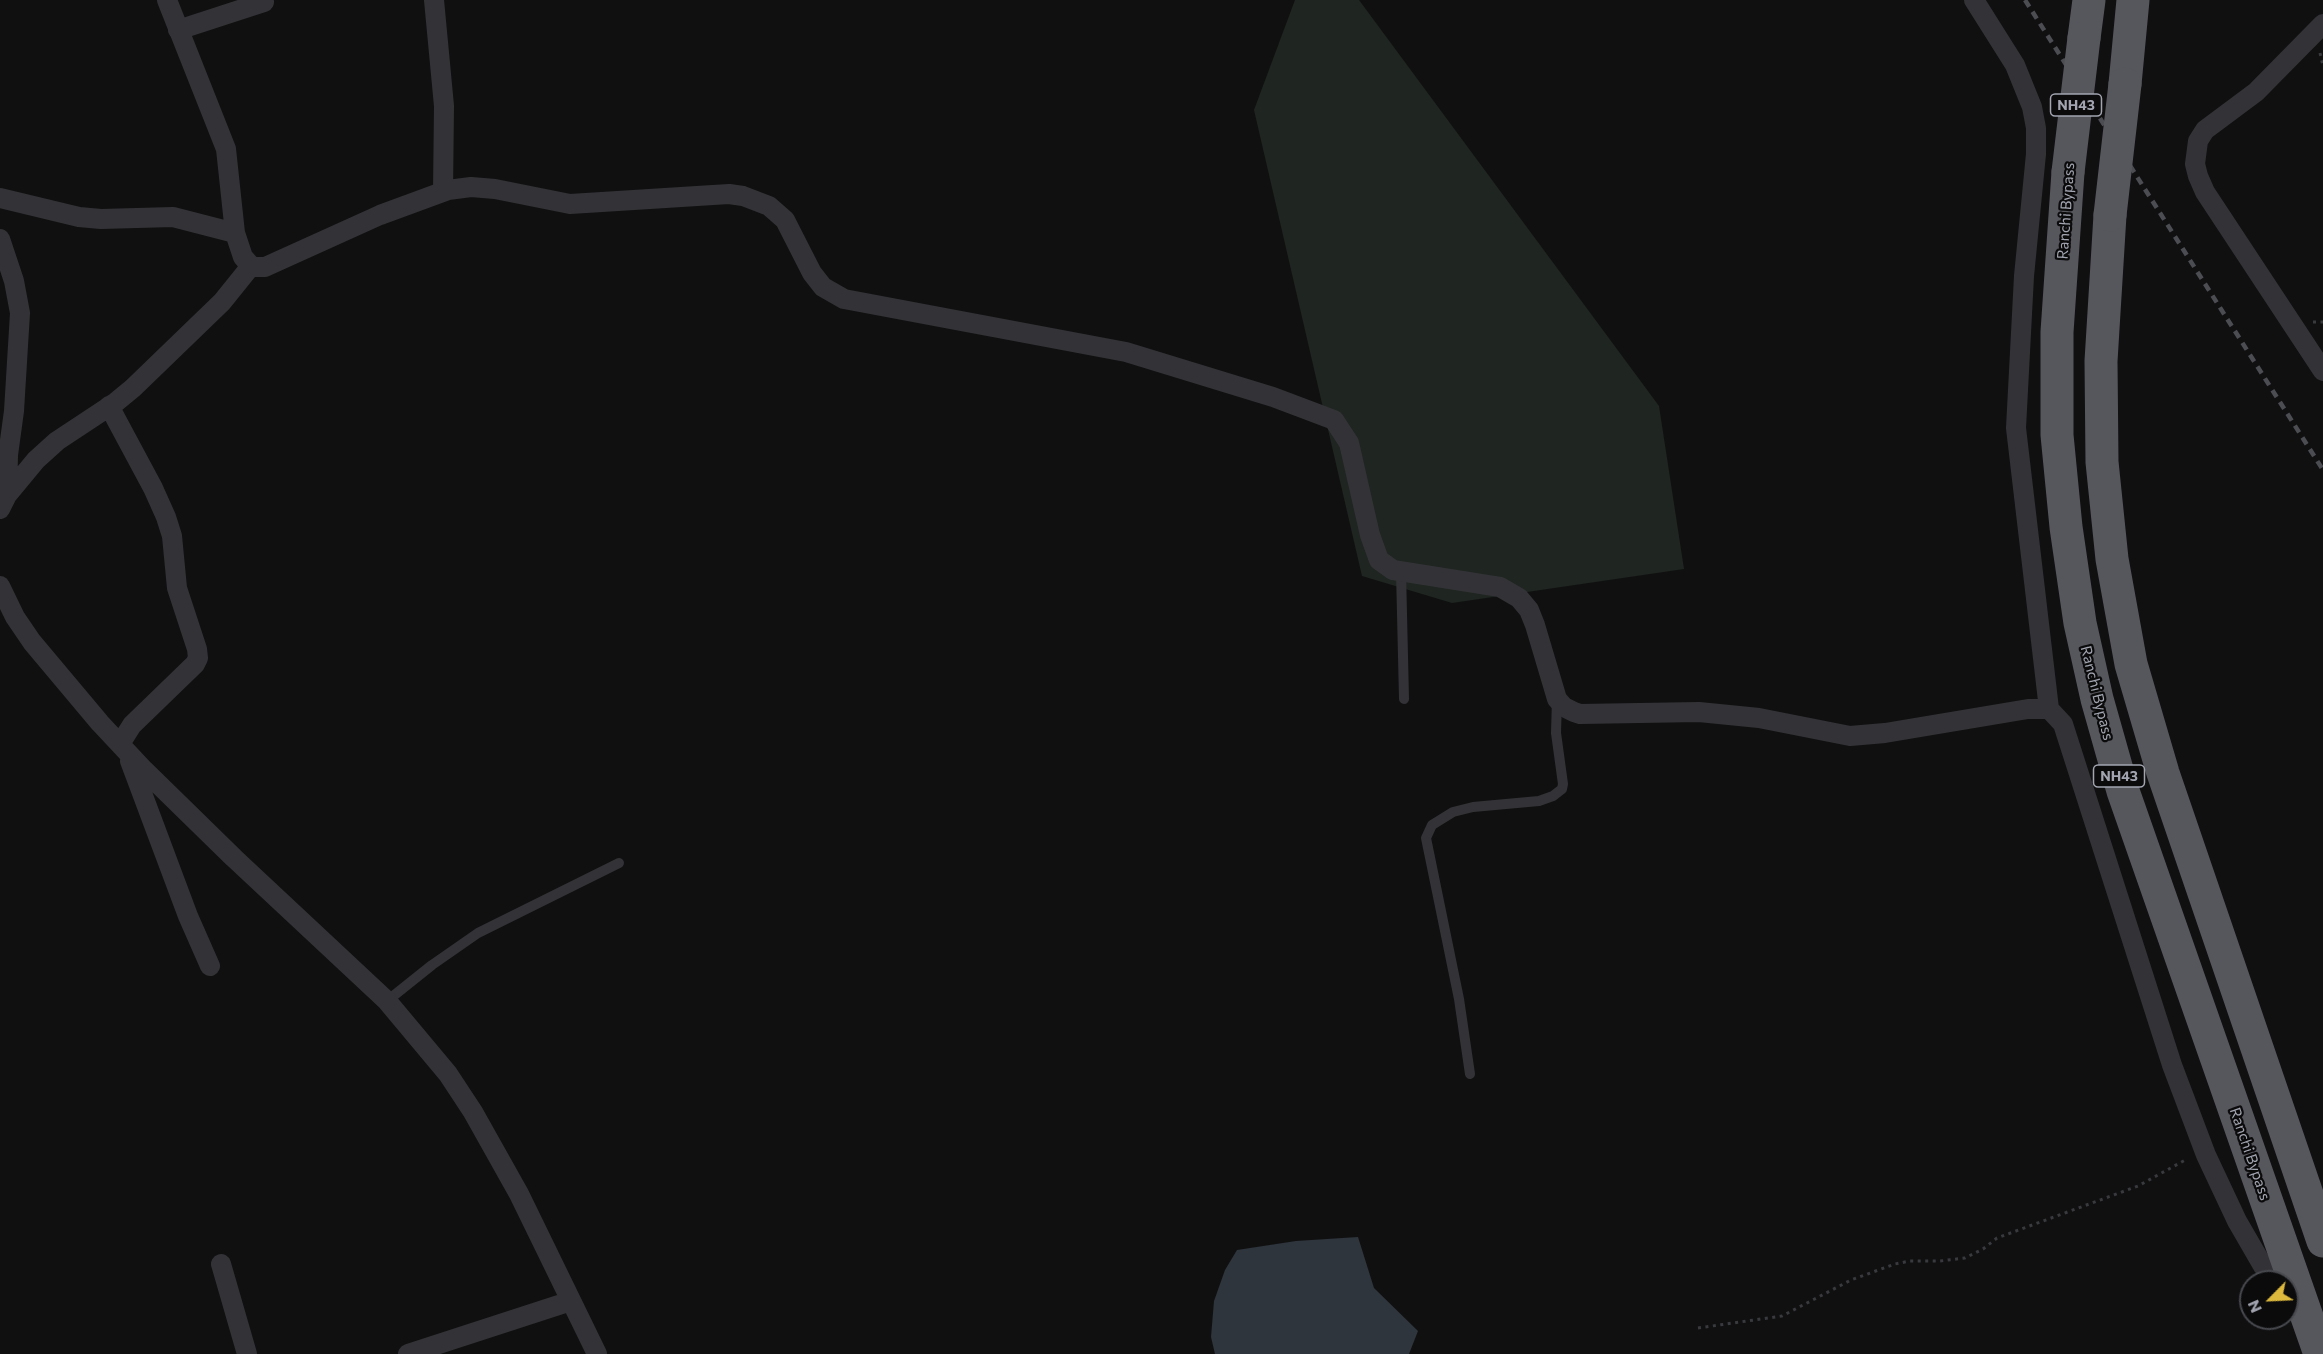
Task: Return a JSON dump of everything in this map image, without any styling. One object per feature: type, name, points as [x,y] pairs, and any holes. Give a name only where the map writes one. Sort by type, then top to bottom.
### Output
[{"type":"highway","name":"Ranchi Bypass","points":[[2089,0],[2068,172],[2057,332],[2057,435],[2066,527],[2080,623],[2097,699],[2124,792],[2320,1354]]},
{"type":"highway","name":"NH43","points":[[2133,0],[2110,215],[2101,361],[2102,462],[2112,559],[2131,664],[2178,818],[2323,1241]]},
{"type":"street","points":[[167,0],[226,149],[235,232],[243,257],[250,266],[265,267],[381,214],[442,192],[471,187],[495,189],[570,204],[729,194],[743,196],[769,206],[785,220],[812,273],[823,287],[844,299],[1126,352],[1305,407],[1334,420],[1341,427],[1349,442],[1370,535],[1376,554],[1386,567],[1500,587],[1519,598],[1529,610],[1535,625],[1557,699],[1564,707],[1580,714],[1700,712],[1759,718],[1850,736],[1885,733],[2028,709],[2049,709]]},
{"type":"street","points":[[434,0],[444,106],[442,192]]},
{"type":"street","points":[[1974,0],[2025,85],[2036,128],[2036,154],[2024,276],[2016,428],[2049,709],[2063,724],[2172,1065],[2206,1155],[2237,1221],[2266,1270]]},
{"type":"street","points":[[178,30],[264,2]]},
{"type":"street","points":[[2323,24],[2256,92],[2205,130],[2198,141],[2195,164],[2205,192],[2323,371]]},
{"type":"street","points":[[0,198],[79,217],[101,219],[173,217],[235,232]]},
{"type":"street","points":[[0,239],[14,281],[20,313],[15,411],[4,502]]},
{"type":"street","points":[[4,502],[36,460],[57,441],[133,388],[222,302],[250,266]]},
{"type":"street","points":[[109,406],[166,517],[172,536],[177,588],[198,658],[189,671],[132,724],[123,747],[188,916],[210,966]]},
{"type":"street","points":[[0,586],[15,617],[33,642],[123,747],[234,858],[387,1001],[448,1074],[474,1112],[519,1194],[597,1354]]},
{"type":"street","points":[[221,1264],[248,1354]]},
{"type":"street","points":[[408,1354],[571,1301]]},
{"type":"street","points":[[2299,1310],[2310,1323]]},
{"type":"lane","points":[[1401,571],[1404,699]]},
{"type":"lane","points":[[1470,1074],[1460,999],[1426,838],[1432,825],[1453,812],[1473,807],[1539,801],[1553,796],[1562,789],[1556,733],[1557,699]]},
{"type":"lane","points":[[387,1001],[432,964],[478,933],[619,863]]},
{"type":"path","points":[[1698,1328],[1782,1316],[1851,1281],[1895,1264],[1965,1258],[1983,1249],[1997,1238],[2138,1186],[2154,1179],[2182,1161],[2206,1155]]},
{"type":"shaded area","points":[[1295,0],[1359,0],[1659,406],[1684,569],[1452,603],[1362,576],[1254,110]]},
{"type":"shaded area","points":[[1358,1237],[1374,1288],[1418,1331],[1409,1354],[1215,1354],[1211,1337],[1214,1301],[1225,1270],[1237,1250],[1296,1241]]},
{"type":"railway","points":[[2025,0],[2323,470]]}]
